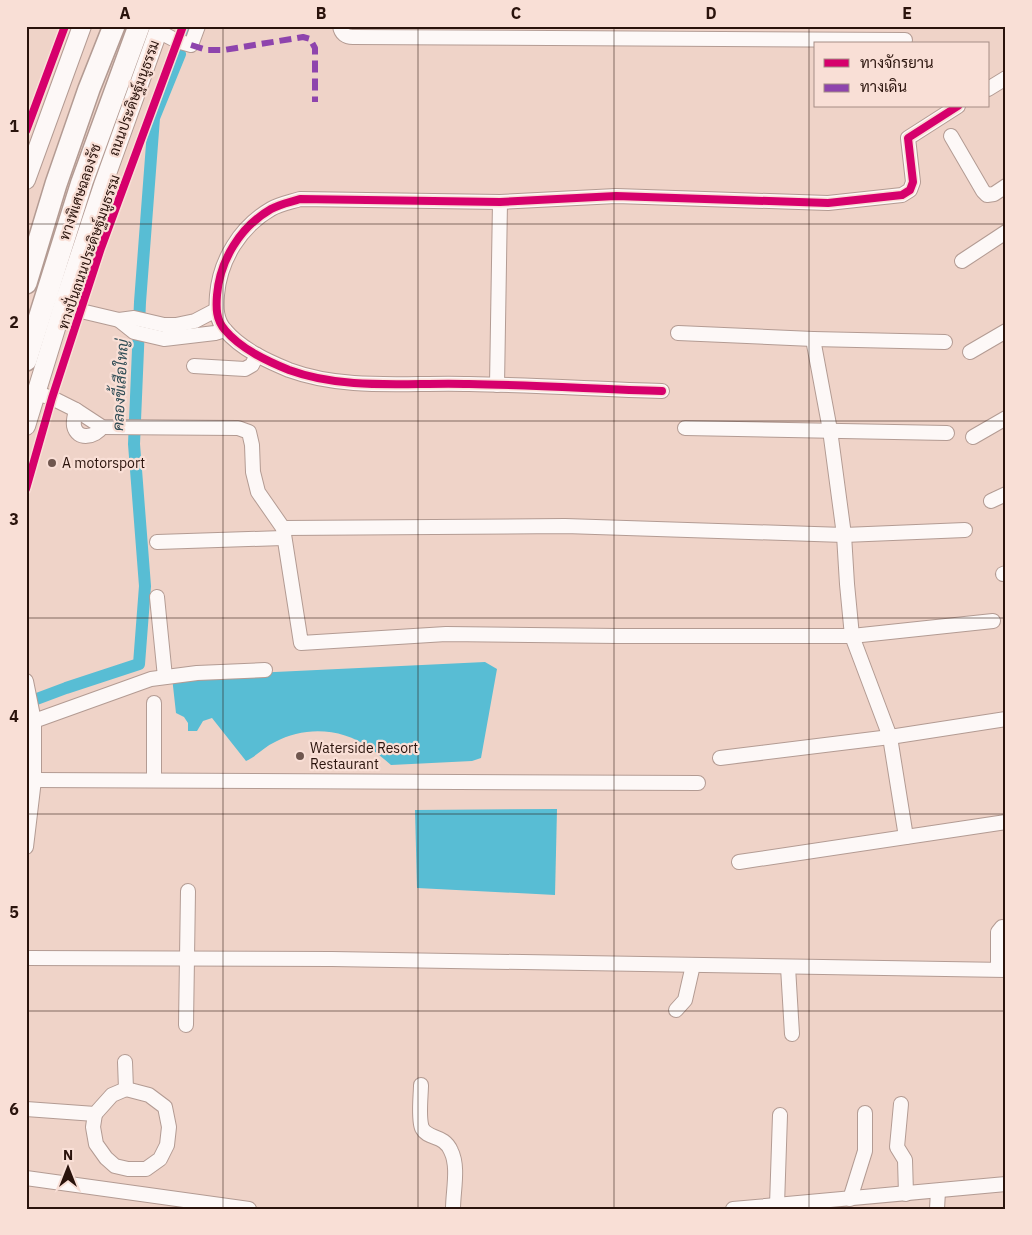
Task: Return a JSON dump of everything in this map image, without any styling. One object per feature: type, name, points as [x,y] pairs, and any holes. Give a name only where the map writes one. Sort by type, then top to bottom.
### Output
[{"type":"highway","name":"ทางพิเศษฉลองรัช","points":[[26,283],[56,184],[114,26]]},
{"type":"highway","name":"ทางพิเศษฉลองรัช","points":[[26,360],[82,182],[152,28]]},
{"type":"main road","points":[[26,180],[82,26]]},
{"type":"main road","name":"ถนนประดิษฐ์มนูธรรม","points":[[26,426],[152,28]]},
{"type":"street","points":[[152,28],[177,41],[191,45],[198,26]]},
{"type":"street","points":[[340,26],[340,30],[348,37],[705,32],[904,40]]},
{"type":"street","points":[[990,88],[1006,78]]},
{"type":"street","points":[[662,391],[470,384],[359,383],[326,380],[290,370],[257,355],[224,330],[216,310],[220,272],[228,252],[251,226],[272,208],[300,199],[500,202],[616,196],[828,203],[902,195],[910,190],[913,182],[908,138],[954,108]]},
{"type":"street","points":[[952,136],[987,195],[994,194],[1006,186]]},
{"type":"street","points":[[497,385],[500,202]]},
{"type":"street","points":[[962,261],[1006,232]]},
{"type":"street","points":[[65,299],[81,311],[140,327],[164,339],[224,330]]},
{"type":"street","points":[[140,327],[176,325],[195,320],[216,310]]},
{"type":"street","points":[[970,352],[1006,330]]},
{"type":"street","points":[[678,333],[945,342]]},
{"type":"street","points":[[813,339],[830,430],[844,535],[846,584],[852,636],[890,737],[906,838]]},
{"type":"street","points":[[194,366],[245,369],[252,365],[257,355]]},
{"type":"street","points":[[36,393],[52,398],[76,410],[102,427],[238,428],[249,432],[252,445],[253,472],[258,492],[283,533],[301,643],[446,634],[852,636],[993,621]]},
{"type":"street","points":[[973,437],[1006,418]]},
{"type":"street","points":[[685,428],[946,433]]},
{"type":"street","points":[[991,501],[1006,494]]},
{"type":"street","points":[[156,542],[283,533],[566,526],[844,535],[965,530]]},
{"type":"street","points":[[158,597],[164,677]]},
{"type":"street","points":[[34,721],[151,679],[197,673],[265,670]]},
{"type":"street","points":[[26,847],[34,780],[34,721],[29,693]]},
{"type":"street","points":[[154,703],[154,780]]},
{"type":"street","points":[[720,758],[890,737],[1006,719]]},
{"type":"street","points":[[34,780],[698,783]]},
{"type":"street","points":[[739,862],[1006,822]]},
{"type":"street","points":[[186,1025],[188,891]]},
{"type":"street","points":[[26,958],[332,959],[1002,970],[998,932],[1002,927],[1006,928]]},
{"type":"street","points":[[676,1010],[685,1000],[688,993],[693,965]]},
{"type":"street","points":[[788,967],[792,1034]]},
{"type":"street","points":[[125,1062],[126,1090]]},
{"type":"street","points":[[421,1085],[421,1126],[425,1132],[445,1140],[451,1148],[455,1160],[453,1209]]},
{"type":"street","points":[[126,1090],[149,1095],[164,1107],[169,1127],[167,1145],[160,1160],[146,1169],[128,1169],[114,1166],[96,1144],[95,1114],[112,1096],[126,1090]]},
{"type":"street","points":[[901,1104],[897,1147],[905,1160],[906,1194]]},
{"type":"street","points":[[26,1109],[95,1114]]},
{"type":"street","points":[[850,1199],[865,1151],[865,1113]]},
{"type":"street","points":[[777,1205],[780,1115]]},
{"type":"street","points":[[26,1178],[248,1209]]},
{"type":"street","points":[[733,1209],[850,1199],[878,1203],[906,1194],[1006,1184]]},
{"type":"street","points":[[937,1209],[938,1191]]},
{"type":"water","points":[[485,662],[497,669],[481,758],[472,761],[391,765],[359,741],[336,733],[323,732],[299,733],[287,737],[271,744],[246,761],[212,718],[203,721],[197,731],[188,731],[188,723],[184,717],[176,713],[172,677]]},
{"type":"water","points":[[557,809],[555,895],[417,888],[415,810]]},
{"type":"waterway","name":"คลองขี้เสือใหญ่","points":[[188,32],[190,26]]},
{"type":"waterway","name":"คลองขี้เสือใหญ่","points":[[26,703],[139,664],[145,586],[134,444],[140,302],[154,118],[180,54]]},
{"type":"marked path","points":[[191,45],[207,50],[224,50],[303,37],[310,39],[315,48],[315,102]]},
{"type":"cycle path","points":[[26,131],[65,26]]},
{"type":"cycle path","name":"ทางปั่นถนนประดิษฐ์มนูธรรม","points":[[26,489],[52,398],[101,248],[183,26]]},
{"type":"cycle path","points":[[662,391],[493,385],[378,384],[333,381],[311,377],[289,370],[263,358],[246,349],[231,337],[222,326],[217,314],[217,300],[222,269],[233,246],[260,216],[282,204],[300,199],[500,202],[616,196],[828,203],[902,195],[910,190],[913,182],[908,138],[955,108]]},
{"type":"place","name":"A motorsport","points":[[52,463]]},
{"type":"place","name":"Waterside Resort Restaurant","points":[[300,756]]}]
